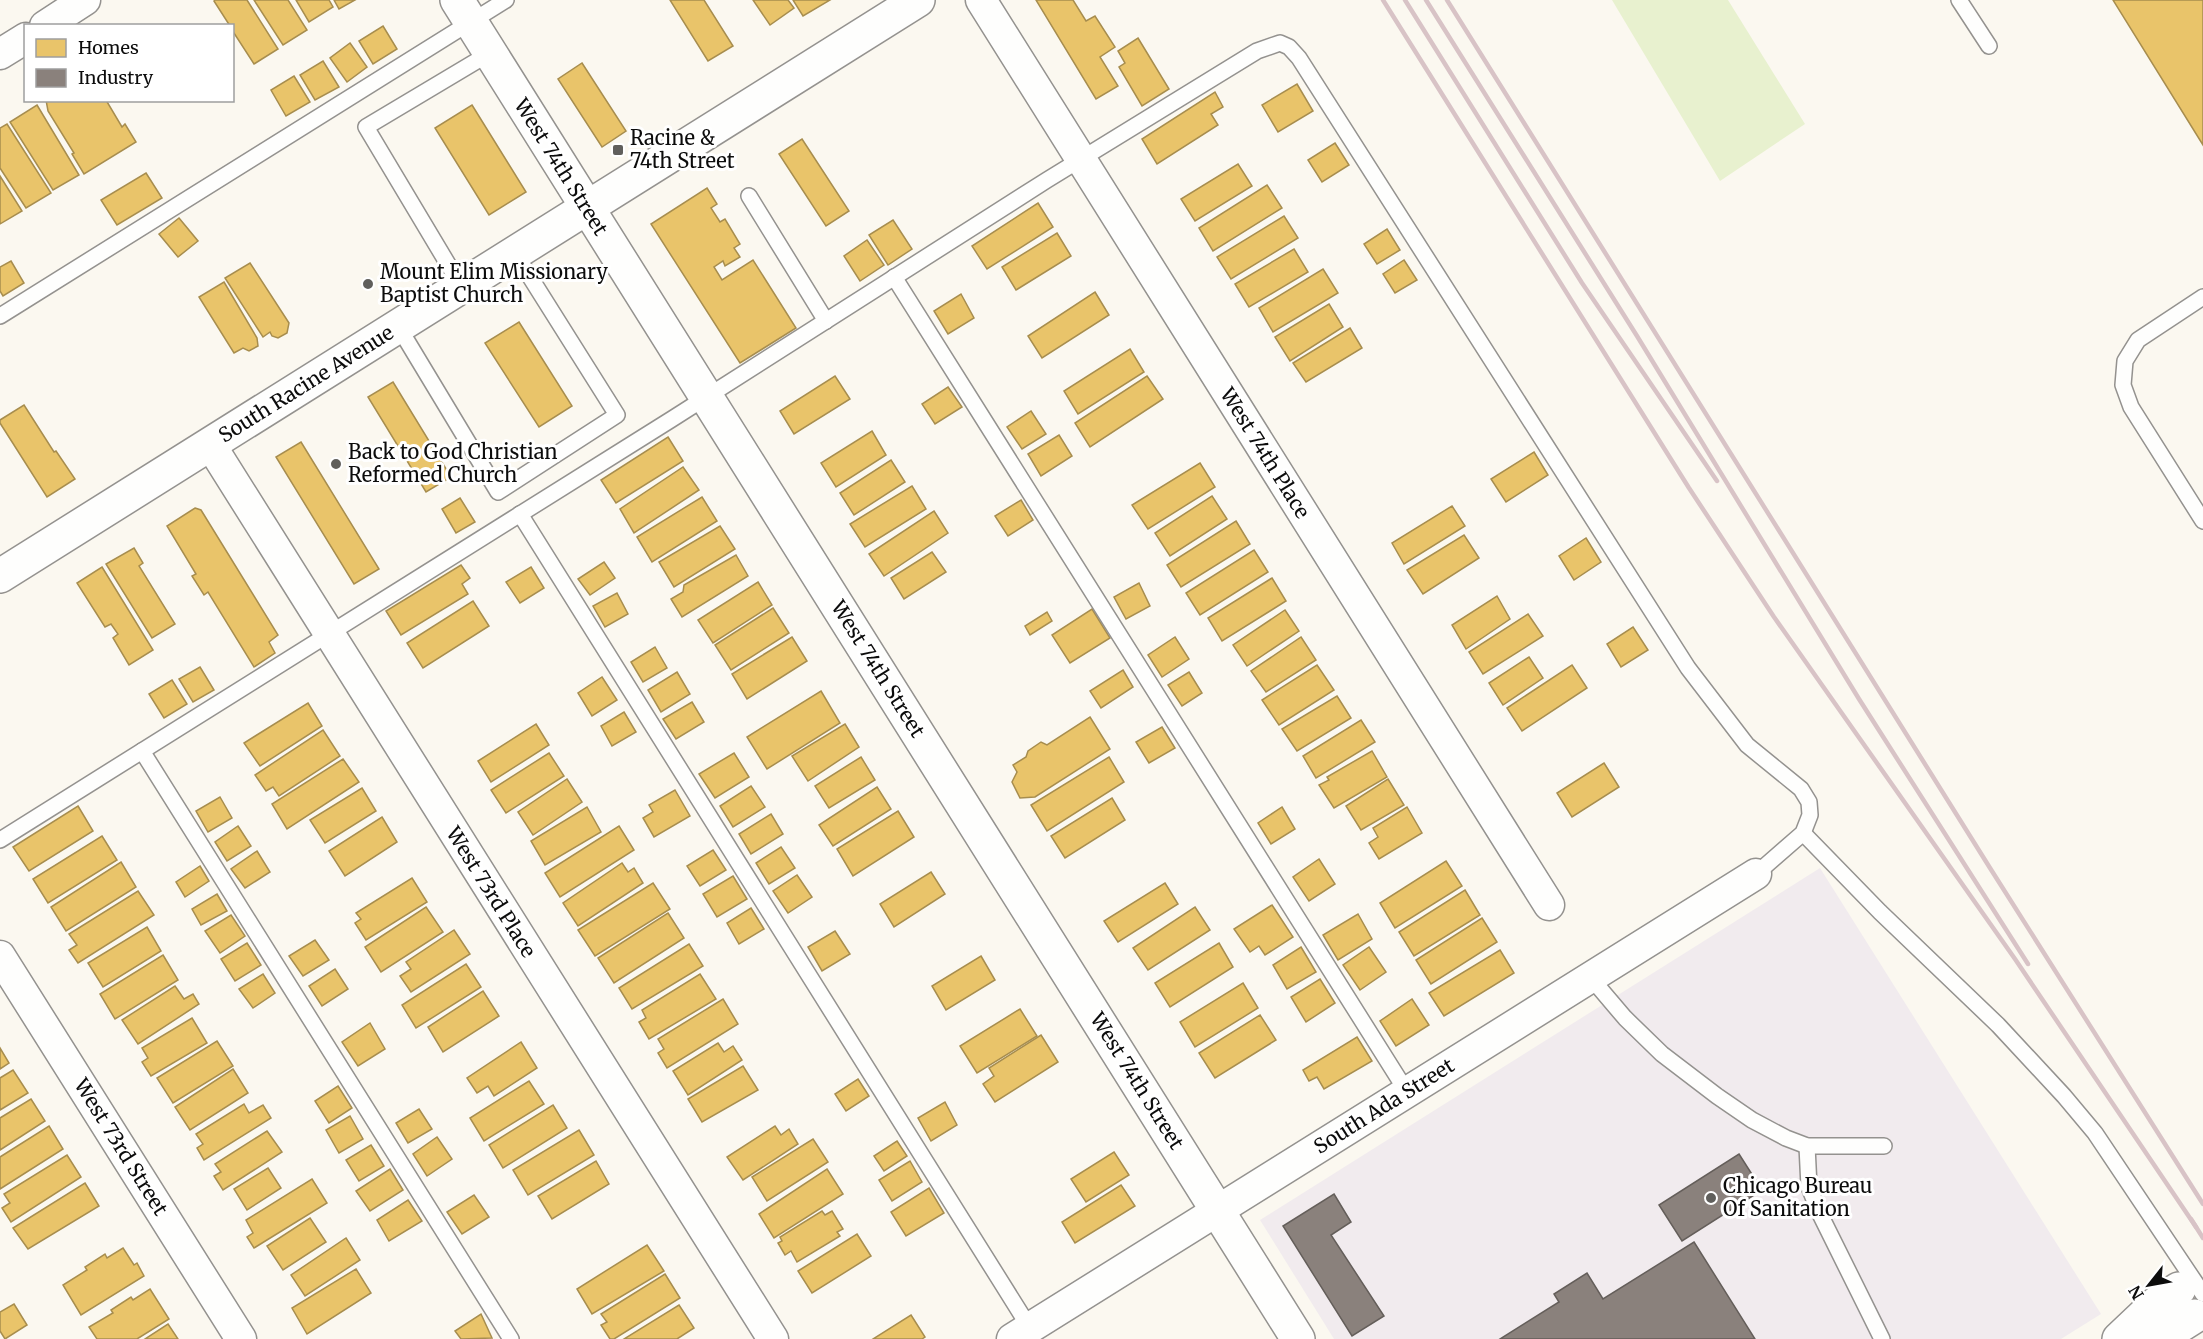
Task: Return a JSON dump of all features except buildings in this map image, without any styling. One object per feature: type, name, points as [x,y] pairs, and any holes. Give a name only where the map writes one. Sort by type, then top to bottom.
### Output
[{"type":"street","points":[[48,24],[86,0]]},
{"type":"street","name":"South Racine Avenue","points":[[0,576],[918,0]]},
{"type":"street","name":"West 74th Place","points":[[981,0],[1549,905]]},
{"type":"street","name":"West 74th Street","points":[[464,11],[1298,1339]]},
{"type":"street","points":[[0,54],[24,39]]},
{"type":"street","name":"West 73rd Place","points":[[210,444],[773,1339]]},
{"type":"street","name":"South Ada Street","points":[[1026,1335],[1218,1210],[1756,874]]},
{"type":"street","name":"West 73rd Street","points":[[0,956],[241,1339]]},
{"type":"street","points":[[2119,1339],[2157,1303],[2192,1300]]},
{"type":"street","points":[[2138,1339],[2173,1330],[2192,1300]]},
{"type":"lane","points":[[0,316],[464,11],[506,0]]},
{"type":"lane","points":[[1959,0],[1989,46]]},
{"type":"lane","points":[[0,840],[706,397],[1080,159],[1257,51],[1280,43],[1289,47],[1299,58],[1688,668],[1747,745],[1801,789],[1809,802],[1810,814],[1803,833],[1756,874]]},
{"type":"lane","points":[[461,286],[366,127],[490,53]]},
{"type":"lane","points":[[749,196],[826,321]]},
{"type":"lane","points":[[398,326],[498,492],[617,415],[515,253]]},
{"type":"lane","points":[[894,278],[1407,1092]]},
{"type":"lane","points":[[2203,297],[2138,340],[2125,361],[2123,385],[2131,407],[2203,521]]},
{"type":"lane","points":[[520,514],[1026,1335]]},
{"type":"lane","points":[[142,752],[511,1339]]},
{"type":"lane","points":[[1803,833],[1880,912],[1998,1025],[2095,1133],[2192,1300]]},
{"type":"lane","points":[[1591,978],[1625,1018],[1662,1054],[1752,1120],[1807,1146],[1884,1146]]},
{"type":"lane","points":[[1807,1146],[1809,1187],[1818,1212],[1882,1339]]},
{"type":"shaded area","points":[[1820,868],[2101,1314],[2061,1339],[1334,1339],[1260,1220]]},
{"type":"green space","points":[[1612,0],[1728,0],[1805,124],[1720,181]]},
{"type":"railway","points":[[1383,0],[1689,488],[1774,617],[2015,959],[2196,1227]]},
{"type":"railway","points":[[1405,0],[1582,283],[1717,481]]},
{"type":"railway","points":[[1426,0],[1637,336],[1859,699],[2028,964]]},
{"type":"railway","points":[[1447,0],[2203,1204]]},
{"type":"railway","points":[[2191,1219],[2203,1238]]},
{"type":"place","name":"Racine & 74th Street","points":[[618,150]]},
{"type":"place","name":"Mount Elim Missionary Baptist Church","points":[[368,284]]},
{"type":"place","name":"Back to God Christian Reformed Church","points":[[336,464]]},
{"type":"place","name":"Chicago Bureau Of Sanitation","points":[[1711,1198]]}]
